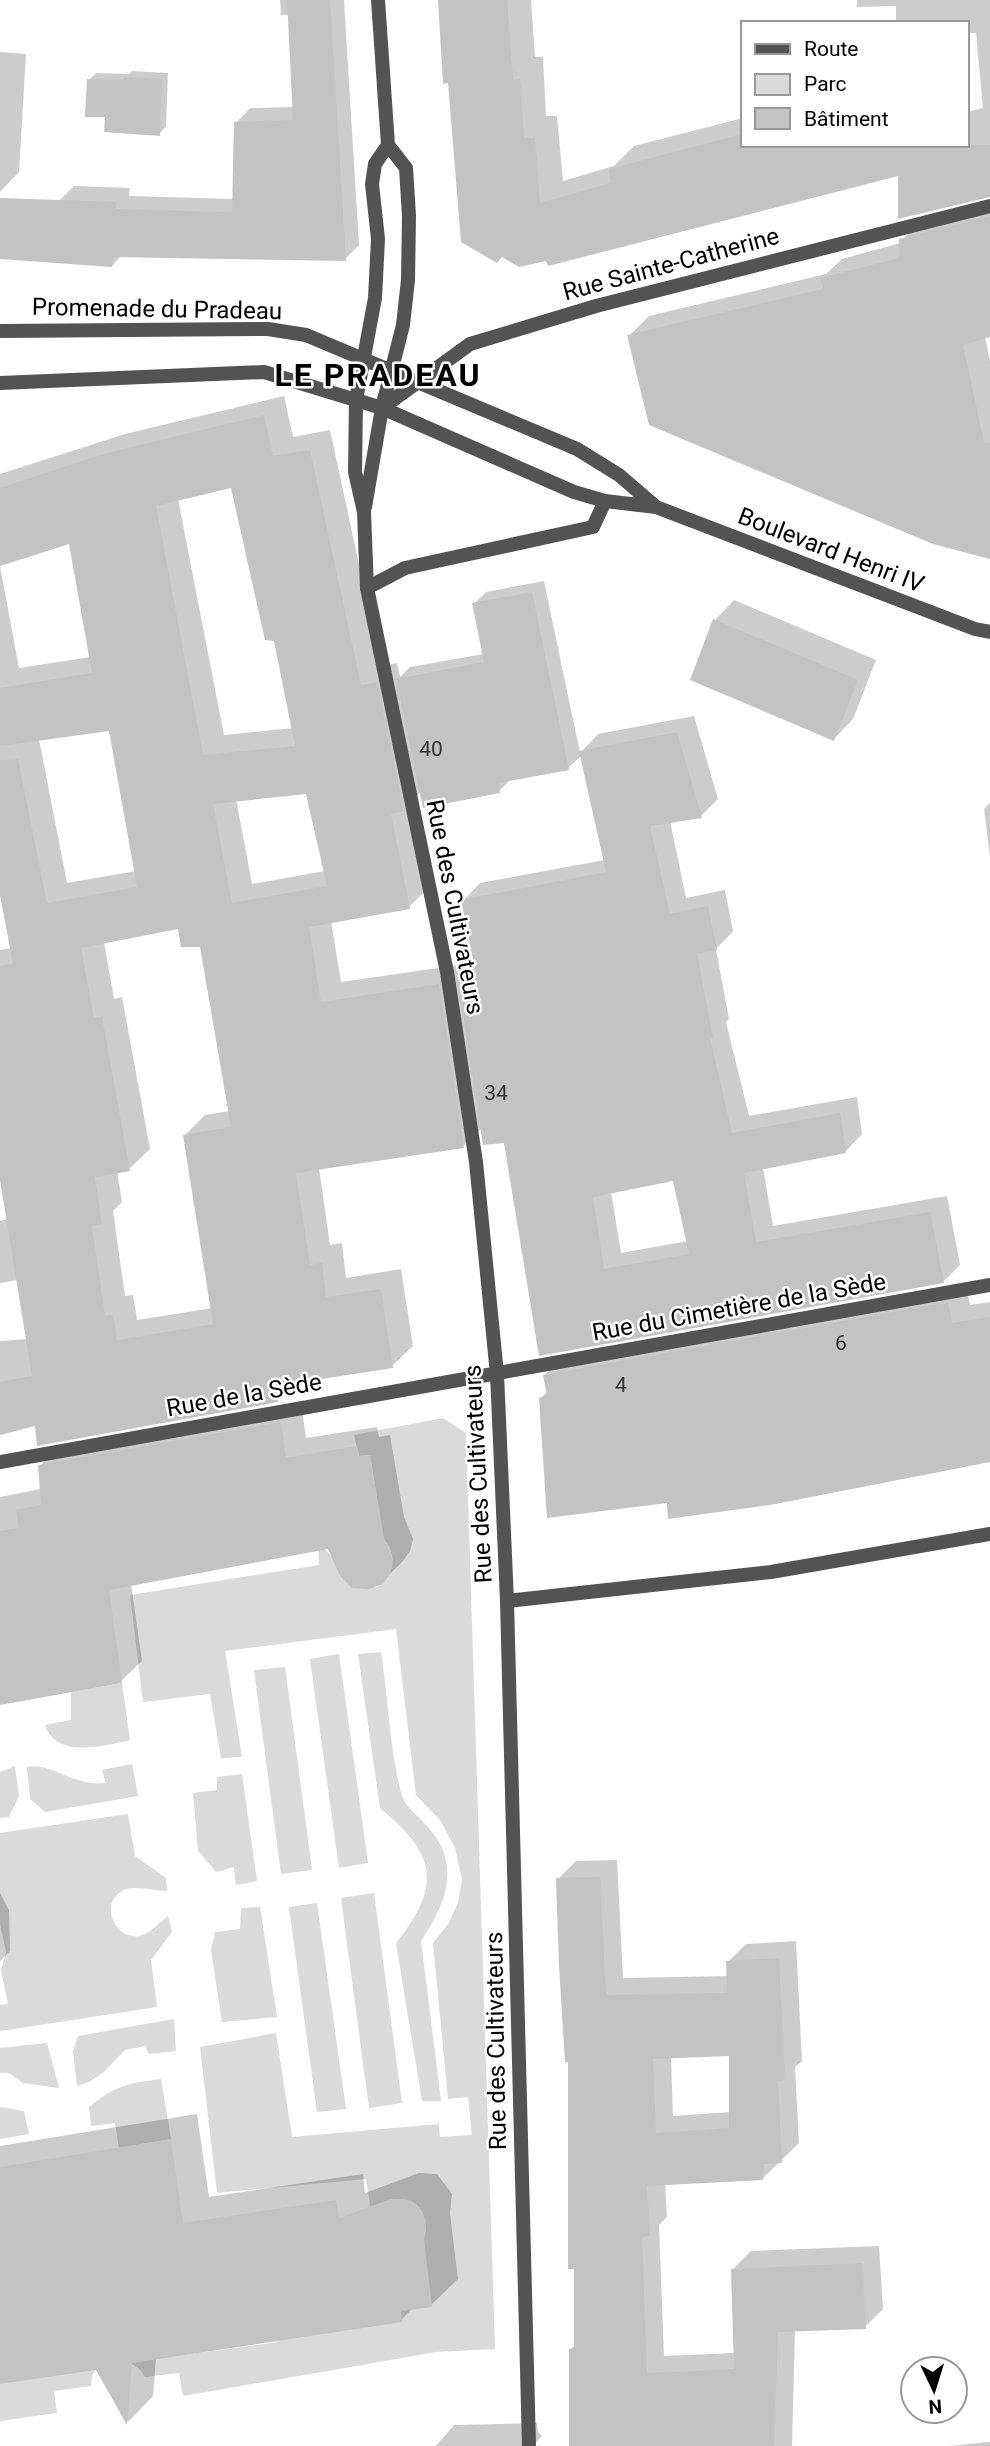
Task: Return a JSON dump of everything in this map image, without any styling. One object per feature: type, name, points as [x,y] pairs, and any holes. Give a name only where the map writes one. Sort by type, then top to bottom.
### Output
[{"type":"street","points":[[378,0],[388,145]]},
{"type":"street","name":"Rue des Cultivateurs","points":[[364,512],[389,372],[403,325],[408,280],[409,216],[406,168],[388,145],[375,163],[372,184],[378,239],[375,298],[356,400],[355,472],[364,512],[367,588],[447,972],[476,1162],[497,1374],[507,1601],[529,2446]]},
{"type":"street","name":"Rue Sainte-Catherine","points":[[382,408],[470,344],[596,306],[990,206]]},
{"type":"street","name":"Promenade du Pradeau","points":[[0,331],[268,329],[306,335],[389,372]]},
{"type":"street","points":[[0,383],[264,372],[382,408]]},
{"type":"street","name":"Boulevard Henri IV","points":[[389,372],[419,380],[577,449],[619,475],[656,507]]},
{"type":"street","name":"Boulevard Henri IV","points":[[382,408],[574,492],[605,501],[656,507],[975,629],[990,632]]},
{"type":"street","points":[[367,588],[405,568],[593,527],[605,501]]},
{"type":"street","name":"Rue du Cimetière de la Sède","points":[[497,1374],[990,1285]]},
{"type":"street","name":"Rue de la Sède","points":[[0,1462],[497,1374]]},
{"type":"street","points":[[507,1601],[771,1572],[990,1534]]},
{"type":"green space","points":[[443,1418],[466,1433],[495,2349],[436,2352],[183,2396],[179,2373],[145,2377],[131,2364],[98,2365],[92,2376],[91,2386],[54,2391],[57,2413],[0,2421],[0,2384],[52,2365],[176,2356],[278,2342],[276,2331],[401,2311],[426,2231],[421,2210],[415,2203],[399,2199],[371,2212],[366,2179],[217,2193],[200,2047],[276,2033],[292,2137],[439,2124],[440,2137],[472,2135],[468,2097],[448,2099],[433,1943],[448,1924],[458,1903],[462,1879],[455,1848],[440,1820],[416,1795],[396,1629],[225,1651],[242,1757],[221,1758],[210,1694],[143,1702],[130,1595],[319,1565],[318,1541],[334,1559],[340,1576],[352,1587],[377,1587],[388,1576],[392,1554],[385,1540],[378,1535],[378,1504],[370,1455],[359,1456],[354,1435]]},
{"type":"green space","points":[[381,1652],[392,1744],[402,1796],[437,1839],[447,1868],[444,1897],[421,1941],[441,2101],[422,2101],[396,1943],[421,1904],[427,1871],[413,1841],[380,1808],[358,1654]]},
{"type":"green space","points":[[339,1654],[368,1863],[339,1868],[310,1659]]},
{"type":"green space","points":[[285,1667],[312,1870],[281,1874],[254,1670]]},
{"type":"green space","points":[[122,1683],[130,1740],[82,1748],[59,1743],[51,1736],[45,1725],[71,1720],[71,1692]]},
{"type":"green space","points":[[132,1764],[138,1796],[45,1812],[30,1799],[27,1767],[36,1766],[83,1781],[106,1783],[102,1770]]},
{"type":"green space","points":[[15,1766],[19,1796],[9,1817],[0,1818],[0,1772]]},
{"type":"green space","points":[[242,1774],[257,1881],[236,1885],[234,1867],[216,1872],[198,1851],[193,1793],[217,1790],[217,1777]]},
{"type":"green space","points":[[128,1814],[135,1856],[166,1878],[167,1891],[139,1888],[124,1890],[111,1904],[111,1914],[120,1930],[137,1936],[147,1933],[168,1916],[172,1932],[151,1960],[157,2007],[0,2031],[0,2005],[8,2004],[1,1970],[6,1952],[0,1923],[0,1833]]},
{"type":"green space","points":[[374,1893],[402,2103],[369,2108],[341,1898]]},
{"type":"green space","points":[[317,1903],[346,2109],[317,2112],[289,1907]]},
{"type":"green space","points":[[260,1907],[277,2017],[222,2022],[211,1950],[215,1932],[240,1929],[241,1908]]},
{"type":"green space","points":[[174,2019],[176,2051],[149,2054],[145,2046],[125,2050],[104,2072],[77,2086],[73,2051],[78,2036]]},
{"type":"green space","points":[[47,2043],[59,2088],[23,2083],[9,2073],[0,2073],[0,2048]]},
{"type":"green space","points":[[161,2079],[171,2139],[119,2148],[115,2123],[91,2126],[89,2107],[98,2100],[122,2087]]},
{"type":"green space","points":[[0,2107],[24,2111],[29,2134],[0,2139]]},
{"type":"building","points":[[287,0],[330,0],[346,261],[113,257],[112,267],[0,259],[0,198],[116,202],[116,209],[232,212],[234,122],[293,120]]},
{"type":"building","points":[[438,0],[507,0],[513,80],[520,79],[524,138],[535,138],[540,203],[611,183],[609,169],[741,135],[741,147],[990,145],[990,197],[898,219],[898,176],[548,266],[546,261],[519,267],[502,257],[497,263],[461,242],[448,83],[443,84]]},
{"type":"building","points":[[124,77],[162,79],[160,136],[104,132],[105,117],[85,117],[87,79],[123,80]]},
{"type":"building","points":[[990,216],[990,337],[963,345],[984,442],[990,444],[990,559],[933,544],[649,425],[627,335],[823,289],[820,278],[899,258],[899,239]]},
{"type":"building","points":[[264,415],[273,456],[310,450],[361,685],[377,682],[404,811],[391,814],[410,909],[309,927],[321,1002],[439,984],[464,1148],[296,1173],[310,1265],[322,1263],[326,1297],[381,1289],[393,1368],[276,1386],[278,1402],[37,1446],[35,1426],[0,1435],[0,1382],[32,1376],[0,1180],[0,966],[13,964],[0,895],[0,760],[18,759],[47,903],[137,887],[109,731],[0,746],[0,688],[92,673],[69,544],[0,566],[0,488],[103,454]],"holes":[[[231,488],[265,640],[274,641],[295,746],[203,755],[156,506]],[[306,794],[327,886],[232,903],[213,804]],[[178,929],[181,947],[200,947],[231,1127],[183,1135],[213,1324],[117,1340],[113,1315],[105,1316],[92,1226],[102,1224],[95,1177],[130,1171],[102,1017],[94,1018],[81,948]]]},
{"type":"building","points":[[532,592],[569,770],[498,783],[500,793],[423,808],[396,679],[484,662],[472,603]]},
{"type":"building","points":[[713,619],[858,680],[834,741],[690,680]]},
{"type":"building","points":[[677,732],[702,818],[650,826],[670,914],[708,906],[717,950],[697,954],[713,1038],[710,1038],[732,1133],[840,1113],[846,1153],[744,1173],[756,1242],[930,1212],[944,1283],[539,1356],[504,1143],[483,1145],[458,982],[477,979],[461,900],[606,872],[579,751]],"holes":[[[673,1181],[689,1254],[604,1269],[593,1197]]]},
{"type":"building","points":[[948,1302],[952,1323],[990,1317],[990,1462],[770,1505],[668,1519],[667,1503],[547,1518],[539,1398],[547,1396],[543,1375]]},
{"type":"building","points":[[281,1422],[286,1458],[357,1446],[359,1456],[370,1455],[384,1538],[393,1560],[390,1574],[383,1584],[369,1589],[352,1588],[340,1576],[328,1549],[109,1590],[122,1683],[0,1705],[0,1531],[19,1528],[16,1510],[41,1505],[38,1465]]},
{"type":"building","points":[[600,1877],[606,1995],[727,1993],[726,1961],[779,1958],[785,2080],[778,2081],[782,2163],[764,2164],[763,2180],[647,2186],[650,2236],[642,2237],[647,2373],[734,2369],[731,2269],[862,2263],[866,2329],[778,2332],[774,2446],[569,2446],[569,2349],[574,2348],[574,2269],[568,2269],[568,2062],[565,2062],[556,1878]],"holes":[[[729,2056],[729,2128],[656,2133],[653,2059]]]},
{"type":"building","points":[[171,2139],[183,2223],[336,2200],[339,2218],[391,2199],[410,2200],[419,2208],[426,2221],[424,2240],[432,2307],[401,2311],[402,2322],[132,2363],[127,2425],[96,2370],[0,2384],[0,2167]]},
{"type":"district","name":"LE PRADEAU","points":[[378,375]]}]
